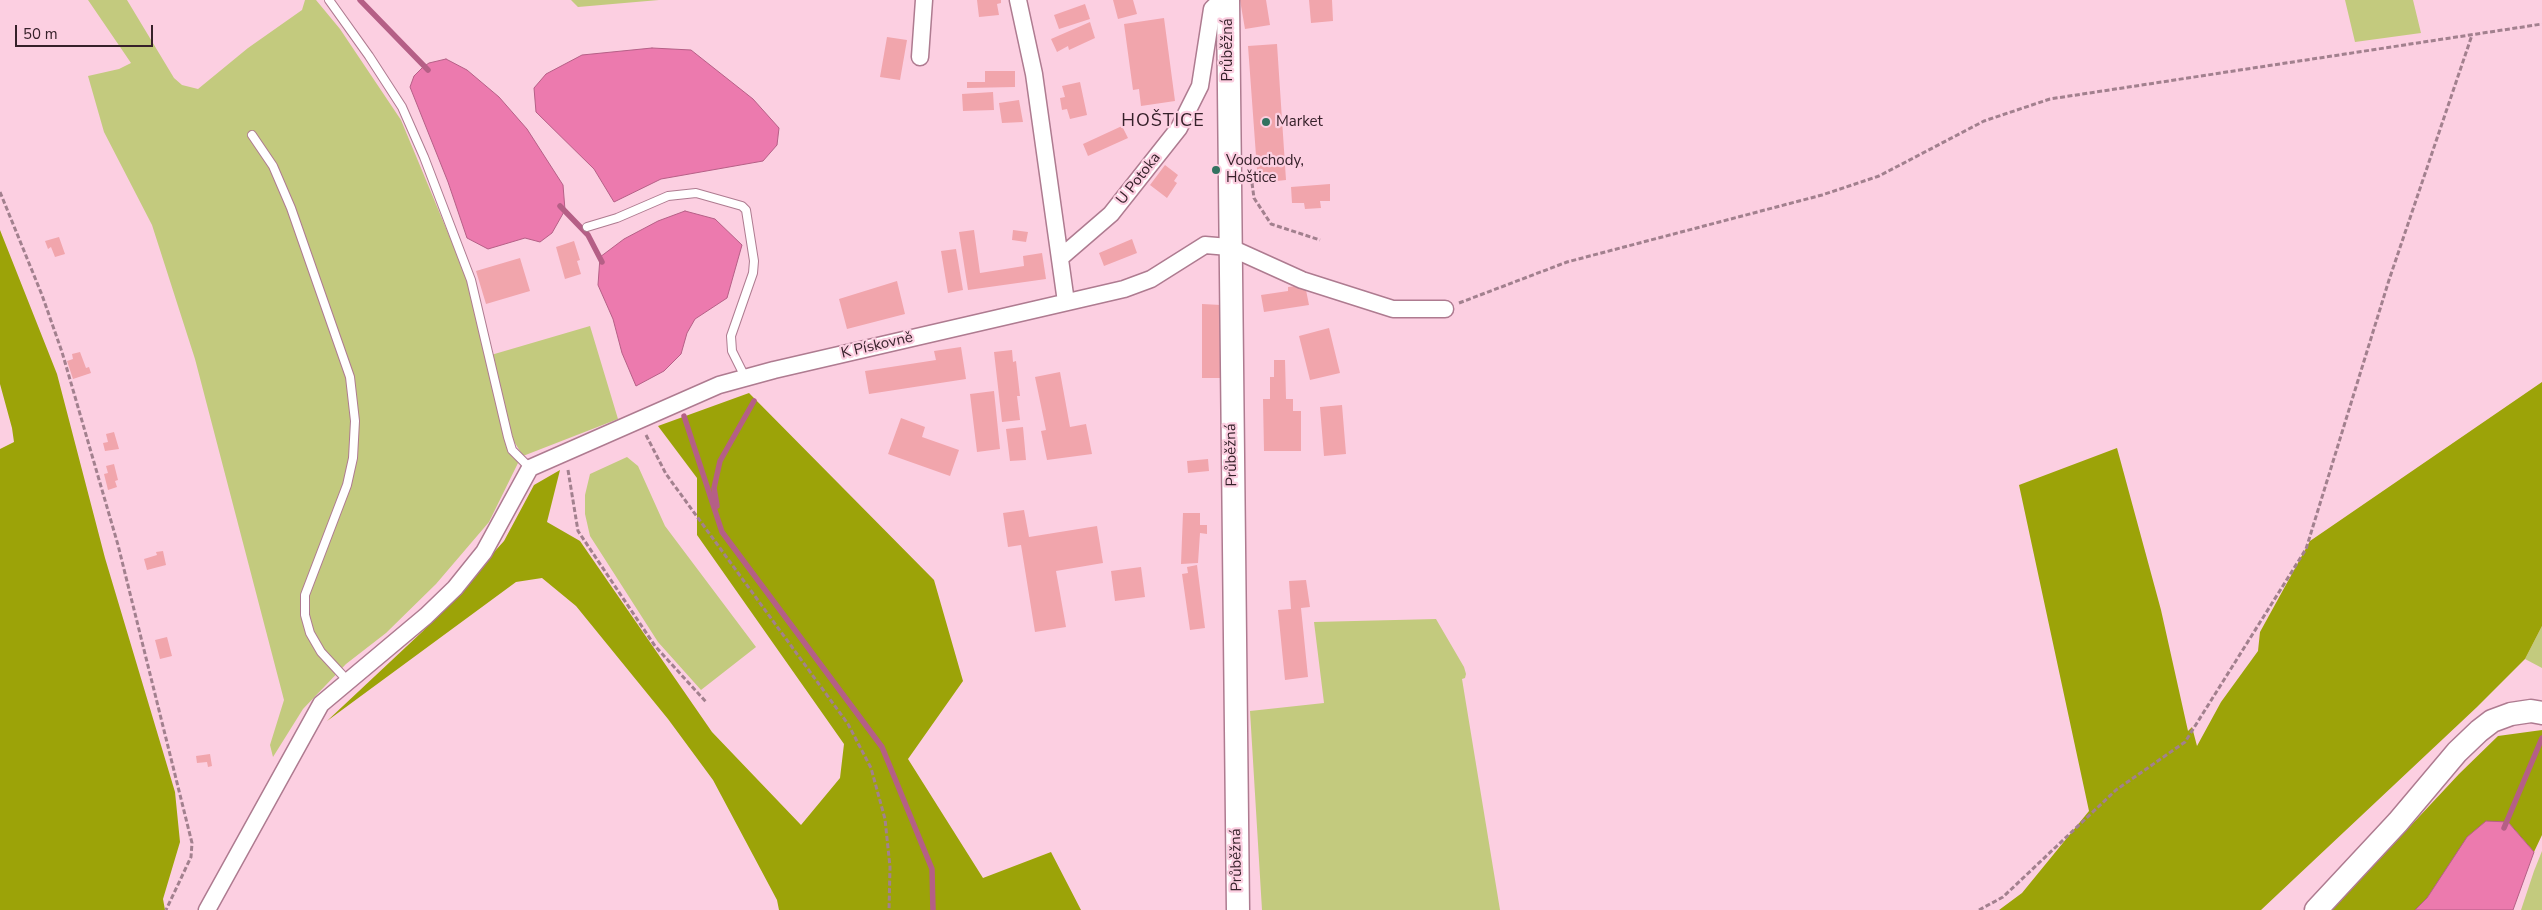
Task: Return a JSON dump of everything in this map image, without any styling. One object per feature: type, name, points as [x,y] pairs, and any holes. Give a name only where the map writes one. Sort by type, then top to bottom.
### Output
[{"type":"street","points":[[920,57],[924,0]]},
{"type":"street","points":[[1018,0],[1034,74],[1066,302]]},
{"type":"street","name":"U Potoka","points":[[1060,258],[1111,214],[1179,128],[1200,86],[1212,9],[1221,0]]},
{"type":"street","name":"Průběžná","points":[[1228,0],[1229,247],[1238,910]]},
{"type":"street","name":"K Pískovně","points":[[530,468],[719,385],[1066,302],[1124,290],[1151,279],[1205,245],[1229,247]]},
{"type":"street","points":[[1229,247],[1302,280],[1393,309],[1445,309]]},
{"type":"street","points":[[208,910],[321,704],[347,680],[426,616],[455,588],[484,552],[530,468]]},
{"type":"street","points":[[2316,910],[2398,822],[2457,752],[2479,731],[2492,721],[2511,714],[2531,711],[2542,713]]},
{"type":"lane","points":[[329,0],[402,107],[424,157],[471,280],[512,450],[520,461],[530,468]]},
{"type":"lane","points":[[252,135],[273,166],[291,208],[350,377],[355,421],[353,458],[347,485],[306,596],[305,615],[310,633],[321,652],[347,680]]},
{"type":"lane","points":[[587,227],[617,218],[668,196],[696,193],[742,206],[746,210],[754,261],[753,273],[731,336],[732,351],[745,378]]},
{"type":"path","points":[[1445,309],[1567,262],[1822,195],[1879,176],[1984,121],[2050,99],[2542,24]]},
{"type":"path","points":[[1979,910],[2003,897],[2116,790],[2185,742],[2306,549],[2389,280],[2472,34]]},
{"type":"path","points":[[1252,179],[1254,198],[1272,224],[1320,240]]},
{"type":"path","points":[[0,192],[42,295],[62,352],[118,545],[192,843],[191,857],[166,910]]},
{"type":"path","points":[[638,419],[666,474],[848,724],[867,761],[885,818],[890,867],[889,910]]},
{"type":"path","points":[[570,450],[567,465],[578,531],[655,646],[707,703]]},
{"type":"green space","points":[[88,0],[127,0],[174,78],[182,85],[198,89],[248,48],[302,10],[305,0],[316,0],[340,29],[401,120],[473,293],[491,355],[590,326],[618,419],[523,456],[513,440],[518,463],[489,522],[436,584],[386,633],[346,664],[303,709],[273,757],[270,745],[284,700],[195,359],[152,225],[104,132],[88,76],[119,69],[131,63]]},
{"type":"green space","points":[[571,0],[659,0],[578,7]]},
{"type":"green space","points":[[2345,0],[2413,0],[2421,33],[2355,42]]},
{"type":"green space","points":[[627,457],[638,466],[665,526],[756,647],[701,690],[658,642],[590,536],[585,514],[585,495],[590,474]]},
{"type":"green space","points":[[1436,619],[1464,667],[1466,674],[1465,678],[1462,679],[1500,910],[1262,910],[1250,711],[1324,703],[1314,622]]},
{"type":"green space","points":[[2542,626],[2542,668],[2525,659]]},
{"type":"green space","points":[[2542,851],[2542,910],[2521,910],[2534,871]]},
{"type":"shaded area","points":[[652,48],[691,50],[753,99],[779,128],[777,145],[763,161],[661,179],[614,202],[594,169],[536,112],[534,88],[546,74],[582,55]]},
{"type":"shaded area","points":[[446,59],[467,70],[499,97],[527,129],[563,185],[565,210],[552,233],[540,242],[525,238],[488,249],[467,238],[448,182],[410,87],[414,76],[423,67],[429,63]]},
{"type":"shaded area","points":[[685,211],[715,219],[742,245],[727,298],[695,319],[687,333],[681,354],[664,371],[636,386],[622,353],[613,319],[598,285],[600,257],[624,239],[658,221]]},
{"type":"shaded area","points":[[0,230],[57,374],[105,558],[175,792],[180,842],[163,899],[165,910],[0,910],[0,449],[14,442],[0,384]]},
{"type":"shaded area","points":[[2542,382],[2542,626],[2525,659],[2477,707],[2261,910],[1999,910],[2022,893],[2089,811],[2019,485],[2117,448],[2161,610],[2188,731],[2192,727],[2197,746],[2221,702],[2258,651],[2260,632],[2310,541]]},
{"type":"shaded area","points":[[749,393],[934,580],[963,681],[908,759],[983,878],[1051,852],[1081,910],[779,910],[777,900],[713,780],[668,719],[576,606],[542,578],[516,582],[327,721],[423,631],[504,541],[534,485],[560,470],[547,522],[580,541],[712,732],[801,825],[840,778],[844,744],[697,535],[697,478],[658,426]]},
{"type":"shaded area","points":[[2542,730],[2542,835],[2534,852],[2508,822],[2415,910],[2332,910],[2459,774],[2498,736]]},
{"type":"shaded area","points":[[2486,821],[2508,822],[2534,852],[2513,910],[2415,910],[2427,898],[2467,837]]},
{"type":"building","points":[[977,0],[1001,0],[1001,3],[997,4],[999,15],[979,17]]},
{"type":"building","points":[[1113,0],[1133,0],[1137,14],[1118,19]]},
{"type":"building","points":[[1240,0],[1266,0],[1270,25],[1245,29]]},
{"type":"building","points":[[1309,0],[1332,0],[1333,21],[1311,23]]},
{"type":"building","points":[[1085,4],[1090,19],[1059,29],[1054,15]]},
{"type":"building","points":[[1164,18],[1175,101],[1141,106],[1139,89],[1133,90],[1124,24]]},
{"type":"building","points":[[1090,22],[1095,38],[1069,50],[1068,46],[1057,52],[1051,39]]},
{"type":"building","points":[[887,37],[907,40],[900,80],[880,77]]},
{"type":"building","points":[[1277,44],[1286,180],[1258,183],[1248,46]]},
{"type":"building","points":[[985,71],[1015,71],[1015,87],[967,88],[967,82],[985,82]]},
{"type":"building","points":[[1080,82],[1087,115],[1070,119],[1067,109],[1062,110],[1060,98],[1065,97],[1062,86]]},
{"type":"building","points":[[993,92],[994,110],[963,111],[962,94]]},
{"type":"building","points":[[1019,100],[1023,122],[1002,123],[999,103]]},
{"type":"building","points":[[1122,126],[1128,138],[1088,156],[1083,144]]},
{"type":"building","points":[[1165,165],[1178,175],[1174,181],[1177,183],[1167,198],[1150,185]]},
{"type":"building","points":[[1330,184],[1330,201],[1320,201],[1321,208],[1305,209],[1304,203],[1292,203],[1291,187]]},
{"type":"building","points":[[974,230],[980,273],[1024,266],[1023,256],[1042,253],[1046,279],[968,290],[959,232]]},
{"type":"building","points":[[1013,230],[1028,232],[1026,242],[1012,240]]},
{"type":"building","points":[[59,237],[65,254],[55,257],[51,247],[48,249],[45,241]]},
{"type":"building","points":[[1132,239],[1137,253],[1104,266],[1099,253]]},
{"type":"building","points":[[574,241],[580,260],[577,261],[581,274],[565,279],[556,247]]},
{"type":"building","points":[[956,249],[963,290],[948,293],[941,251]]},
{"type":"building","points":[[520,258],[530,291],[486,304],[476,271]]},
{"type":"building","points":[[897,281],[905,314],[847,329],[839,299]]},
{"type":"building","points":[[1305,285],[1309,305],[1264,312],[1261,295],[1288,291],[1288,287]]},
{"type":"building","points":[[1202,304],[1221,305],[1223,378],[1202,378]]},
{"type":"building","points":[[1329,328],[1340,373],[1310,380],[1299,336]]},
{"type":"building","points":[[961,347],[966,379],[869,394],[865,371],[936,360],[934,351]]},
{"type":"building","points":[[1012,350],[1013,362],[1016,361],[1020,396],[1017,396],[1020,420],[1002,422],[994,352]]},
{"type":"building","points":[[80,352],[86,368],[89,367],[91,373],[73,379],[67,361],[73,359],[72,354]]},
{"type":"building","points":[[1274,360],[1285,360],[1286,399],[1293,399],[1293,411],[1301,411],[1301,451],[1264,451],[1263,399],[1270,399],[1270,377],[1274,377]]},
{"type":"building","points":[[1060,372],[1070,427],[1086,424],[1092,454],[1047,460],[1041,431],[1046,430],[1035,377]]},
{"type":"building","points":[[994,391],[1000,449],[977,452],[970,394]]},
{"type":"building","points":[[1342,405],[1346,454],[1324,456],[1320,407]]},
{"type":"building","points":[[901,418],[925,427],[922,437],[959,450],[950,476],[888,454]]},
{"type":"building","points":[[1023,427],[1026,460],[1010,461],[1006,429]]},
{"type":"building","points":[[114,432],[119,449],[105,451],[103,443],[108,442],[106,434]]},
{"type":"building","points":[[1208,459],[1209,471],[1188,473],[1187,461]]},
{"type":"building","points":[[114,464],[118,480],[115,481],[117,487],[108,490],[104,474],[108,473],[106,466]]},
{"type":"building","points":[[1024,510],[1029,537],[1097,526],[1103,563],[1056,571],[1066,627],[1035,632],[1021,545],[1008,547],[1003,513]]},
{"type":"building","points":[[1183,513],[1200,513],[1200,525],[1207,525],[1207,534],[1200,533],[1198,563],[1181,564]]},
{"type":"building","points":[[163,551],[166,565],[147,570],[144,559],[157,555],[156,552]]},
{"type":"building","points":[[1197,565],[1205,628],[1190,630],[1182,574],[1188,573],[1187,567]]},
{"type":"building","points":[[1141,567],[1145,597],[1115,601],[1111,571]]},
{"type":"building","points":[[1306,580],[1310,607],[1301,608],[1308,677],[1285,680],[1278,610],[1291,609],[1289,581]]},
{"type":"building","points":[[167,637],[172,656],[160,659],[155,640]]},
{"type":"building","points":[[210,754],[212,766],[208,767],[207,762],[197,763],[196,756]]},
{"type":"waterway","points":[[360,0],[428,70]]},
{"type":"waterway","points":[[560,206],[588,235],[602,262]]},
{"type":"waterway","points":[[717,506],[714,488],[720,461],[754,401]]},
{"type":"waterway","points":[[684,416],[722,532],[882,747],[932,869],[933,910]]},
{"type":"waterway","points":[[2504,828],[2542,738]]},
{"type":"place","name":"Market","points":[[1266,122]]},
{"type":"place","name":"Vodochody, Hoštice","points":[[1216,170]]},
{"type":"district","name":"HOŠTICE","points":[[1163,122]]}]
